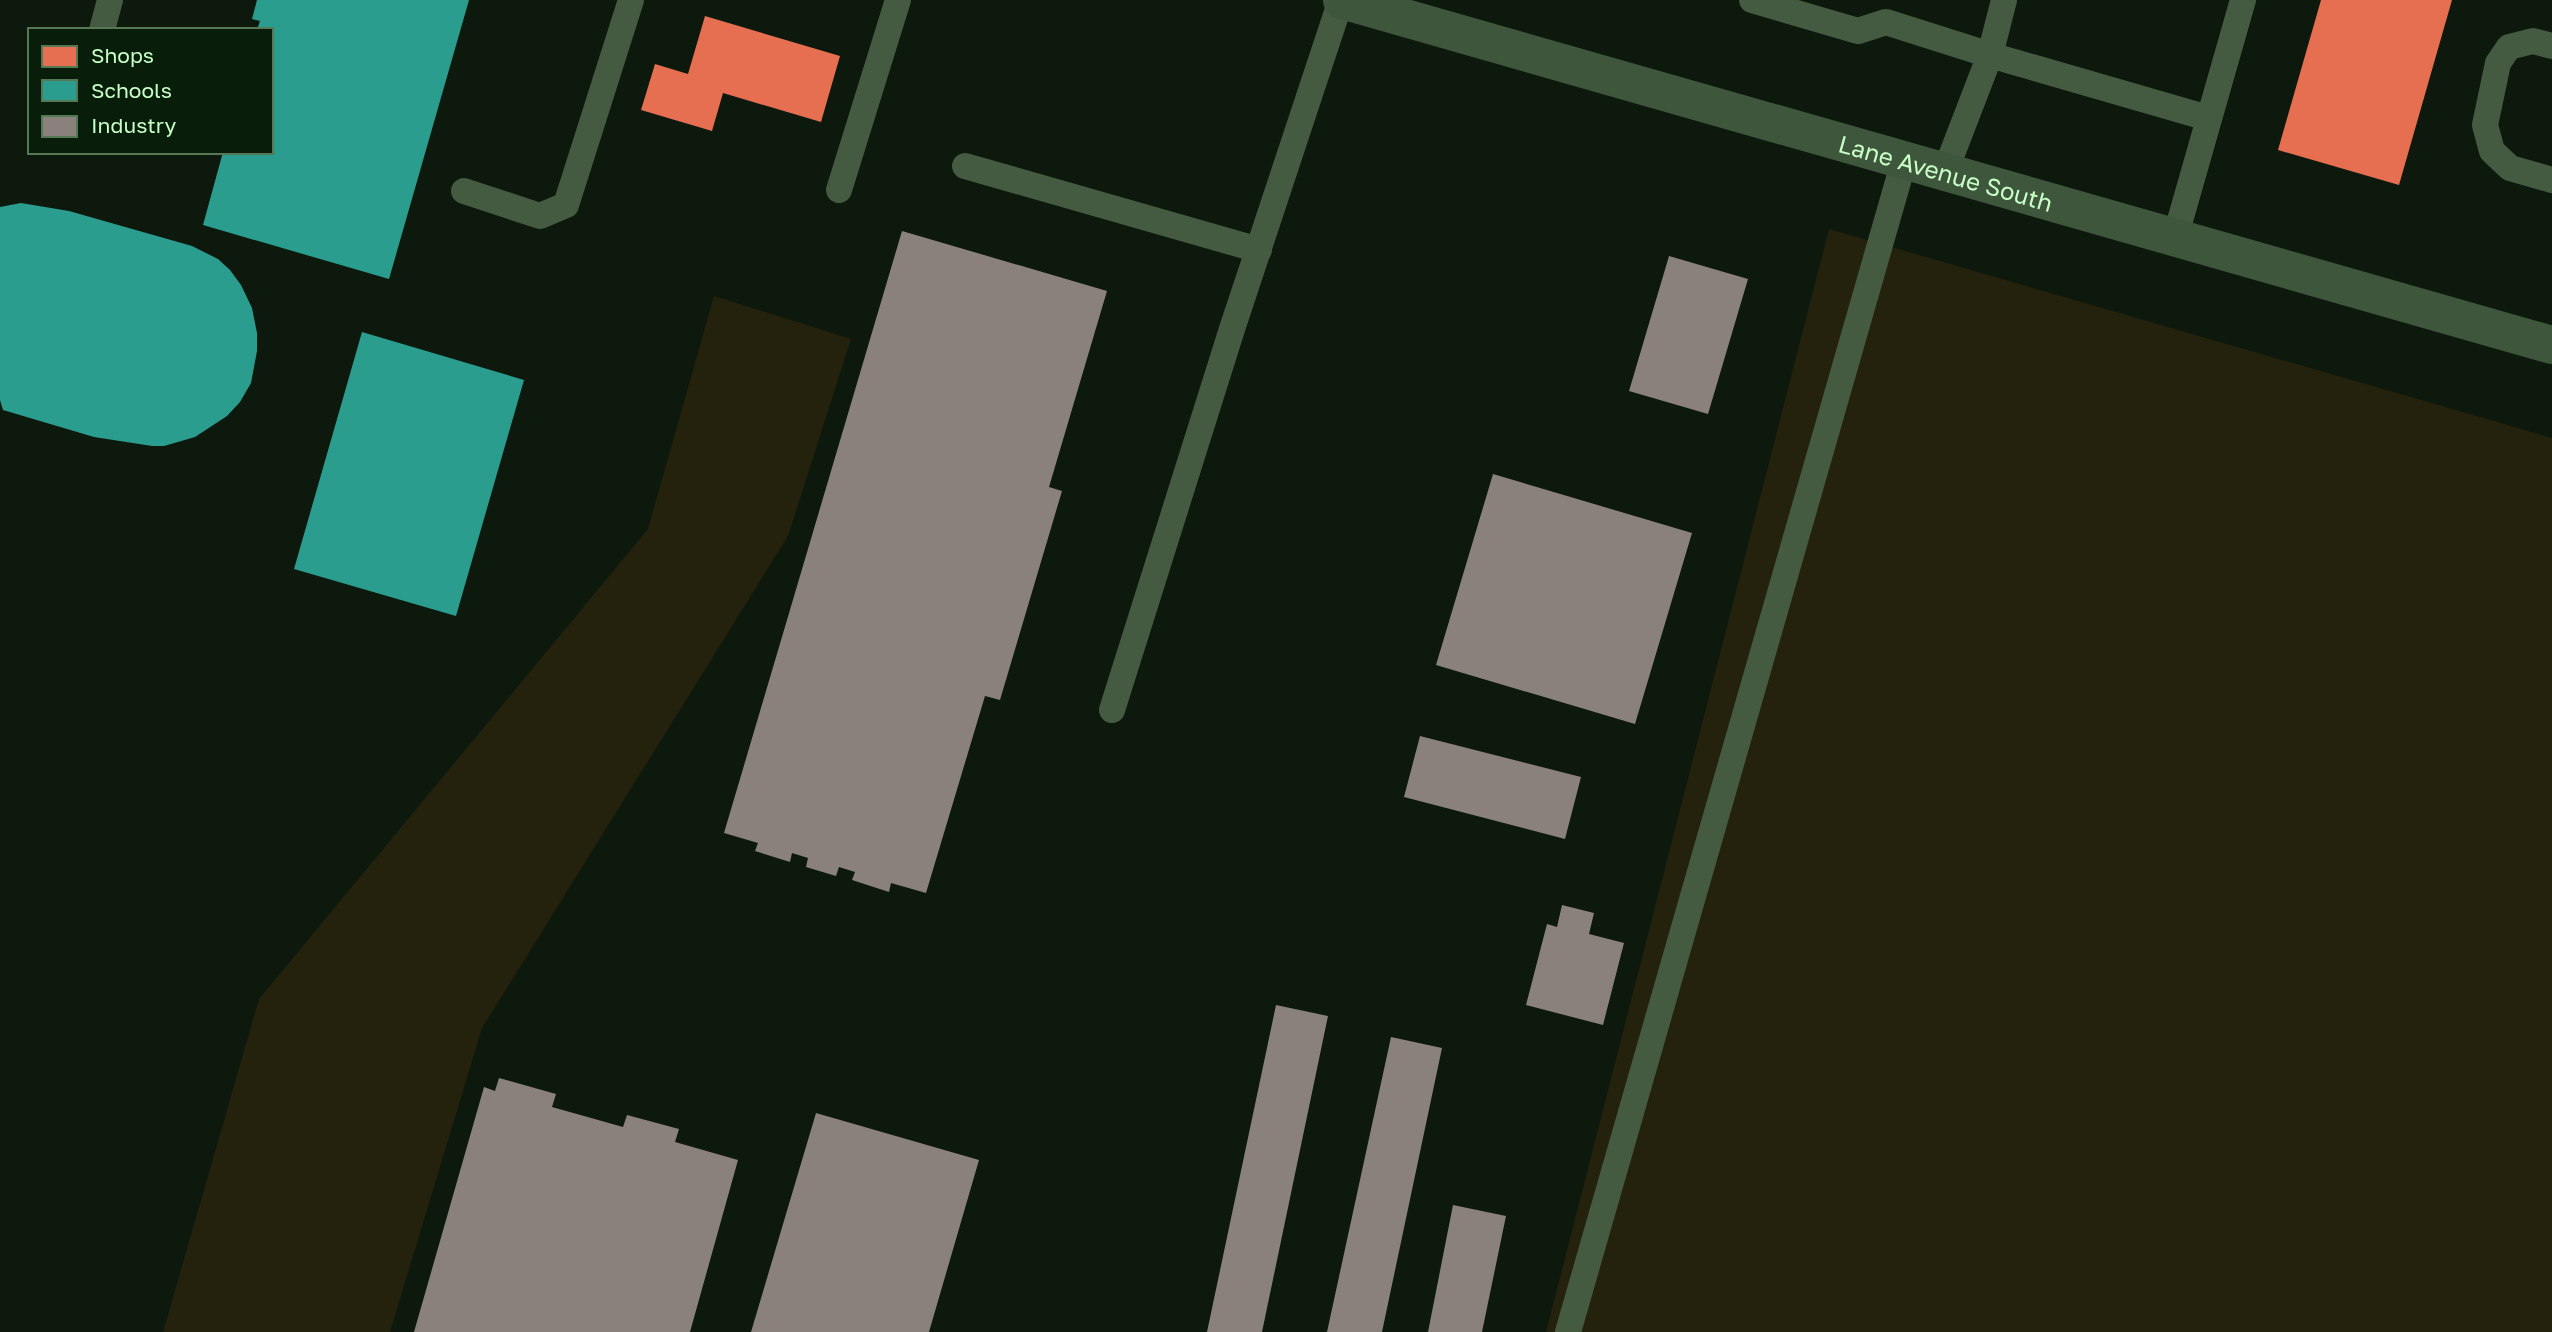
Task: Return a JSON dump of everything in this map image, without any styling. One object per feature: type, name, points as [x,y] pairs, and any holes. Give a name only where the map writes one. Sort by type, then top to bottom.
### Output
[{"type":"main road","name":"Lane Avenue South","points":[[1341,0],[1414,10],[1904,161],[2552,345]]},
{"type":"lane","points":[[103,28],[110,0]]},
{"type":"lane","points":[[464,191],[540,216],[566,205],[631,0]]},
{"type":"lane","points":[[839,190],[898,0]]},
{"type":"lane","points":[[1112,710],[1341,0]]},
{"type":"lane","points":[[1752,0],[1858,31],[1889,11],[1990,55],[2208,118]]},
{"type":"lane","points":[[1945,172],[1990,55],[2004,0]]},
{"type":"lane","points":[[2175,237],[2243,0]]},
{"type":"lane","points":[[2552,46],[2532,41],[2509,47],[2498,63],[2484,125],[2492,151],[2510,168],[2552,180]]},
{"type":"lane","points":[[1568,1332],[1904,161]]},
{"type":"lane","points":[[965,166],[1259,250]]},
{"type":"shaded area","points":[[1829,229],[2552,438],[2552,1332],[1546,1332]]},
{"type":"shaded area","points":[[714,296],[851,339],[788,536],[482,1028],[390,1332],[163,1332],[259,999],[648,529]]},
{"type":"building: Shops","points":[[2321,0],[2452,0],[2399,185],[2278,150]]},
{"type":"building: Shops","points":[[705,16],[840,56],[821,122],[723,93],[712,131],[641,110],[655,64],[688,74]]},
{"type":"building: Schools","points":[[257,0],[469,0],[389,279],[203,225],[222,154],[273,154],[273,28],[258,28],[260,21],[252,19]]},
{"type":"building: Schools","points":[[21,203],[69,211],[192,246],[218,259],[230,270],[252,308],[257,351],[251,383],[240,402],[227,416],[195,437],[164,446],[152,446],[94,437],[3,410],[0,400],[0,207]]},
{"type":"building: Schools","points":[[362,332],[524,380],[456,616],[294,569]]},
{"type":"building: Industry","points":[[902,231],[1107,291],[1049,487],[1062,491],[1000,700],[985,696],[926,893],[891,883],[889,892],[852,880],[855,872],[839,867],[836,876],[806,867],[808,858],[792,853],[790,862],[755,851],[758,843],[724,833]]},
{"type":"building: Industry","points":[[1669,256],[1748,279],[1708,414],[1629,391]]},
{"type":"building: Industry","points":[[1493,474],[1692,533],[1635,724],[1436,665]]},
{"type":"building: Industry","points":[[1420,736],[1581,777],[1565,839],[1404,797]]},
{"type":"building: Industry","points":[[1562,905],[1594,913],[1589,934],[1624,943],[1603,1025],[1526,1005],[1547,924],[1557,927]]},
{"type":"building: Industry","points":[[1276,1005],[1328,1016],[1262,1332],[1207,1332]]},
{"type":"building: Industry","points":[[1391,1037],[1442,1048],[1382,1332],[1327,1332]]},
{"type":"building: Industry","points":[[499,1078],[556,1094],[552,1107],[623,1127],[627,1115],[679,1129],[675,1142],[738,1160],[690,1332],[414,1332],[484,1087],[495,1091]]},
{"type":"building: Industry","points":[[816,1113],[979,1160],[929,1332],[751,1332]]},
{"type":"building: Industry","points":[[1453,1205],[1506,1216],[1482,1332],[1428,1332]]}]
